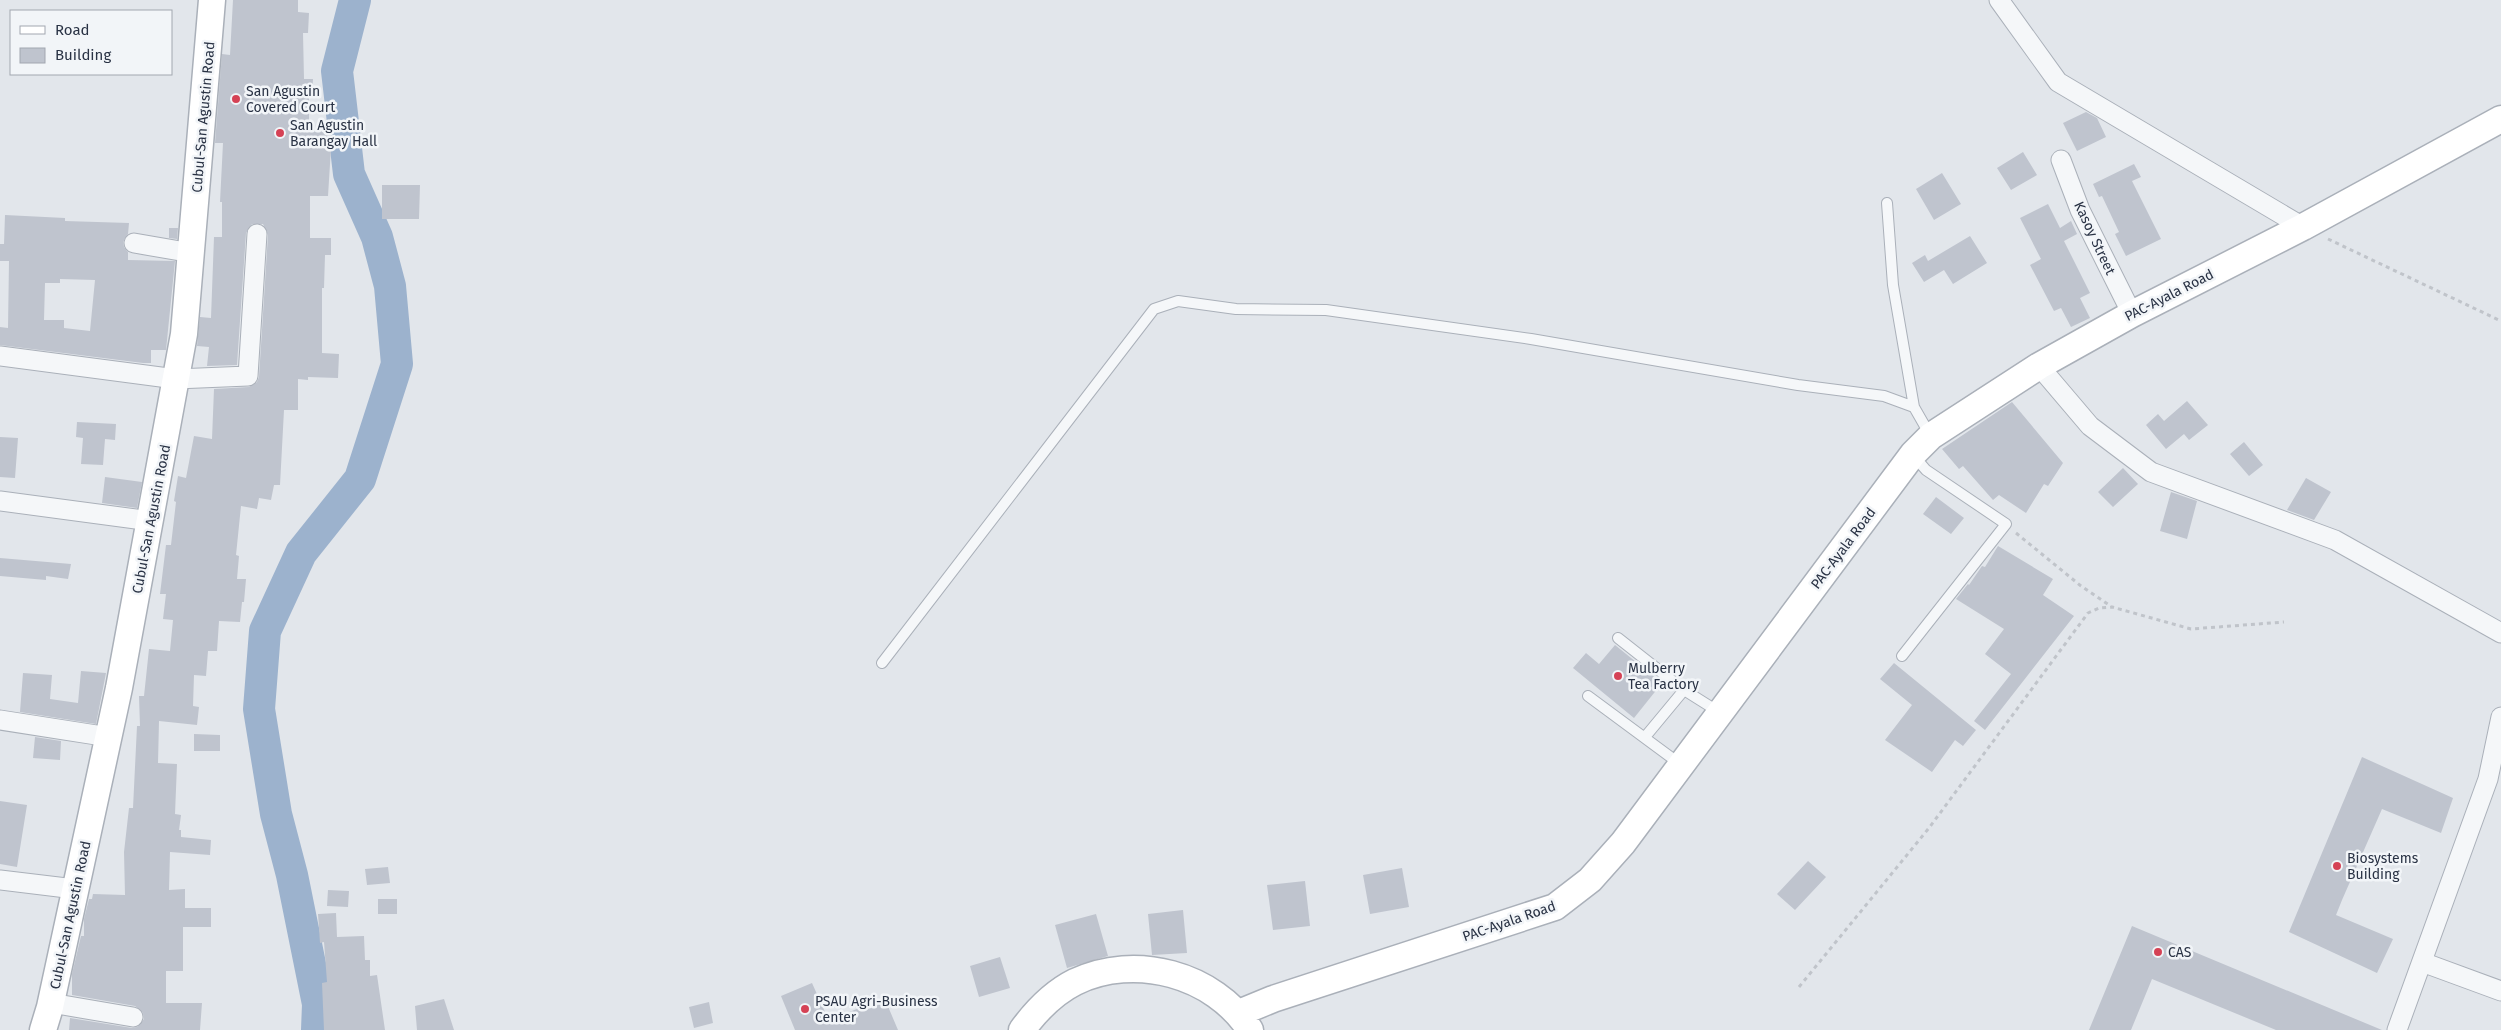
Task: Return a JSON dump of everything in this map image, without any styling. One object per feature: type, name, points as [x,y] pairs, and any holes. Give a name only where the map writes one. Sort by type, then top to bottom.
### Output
[{"type":"street","name":"Cubul-San Agustin Road","points":[[43,1030],[51,1003],[109,737],[151,521],[184,334],[212,0]]},
{"type":"street","points":[[1999,0],[2058,82],[2303,227]]},
{"type":"street","name":"PAC-Ayala Road","points":[[1244,1022],[1273,999],[1555,907],[1590,880],[1623,843],[1912,454],[1931,436],[2039,366],[2132,314],[2303,227],[2501,119]]},
{"type":"street","name":"Kasoy Street","points":[[2061,160],[2080,210],[2132,314]]},
{"type":"street","points":[[0,356],[176,379],[248,376],[257,234]]},
{"type":"street","points":[[134,244],[192,253]]},
{"type":"street","points":[[2039,366],[2090,426],[2151,472],[2334,540],[2501,632]]},
{"type":"street","points":[[0,502],[151,521]]},
{"type":"street","points":[[2398,1030],[2488,779],[2501,717]]},
{"type":"street","points":[[0,720],[109,737]]},
{"type":"street","points":[[0,880],[75,889]]},
{"type":"street","points":[[2422,962],[2501,991]]},
{"type":"street","points":[[1022,1030],[1038,1008],[1075,982],[1118,969],[1162,971],[1204,986],[1244,1022]]},
{"type":"street","points":[[51,1003],[133,1017]]},
{"type":"lane","points":[[1887,204],[1893,285],[1914,407],[1931,436]]},
{"type":"lane","points":[[882,663],[1154,309],[1178,302],[1236,308],[1326,310],[1531,339],[1798,385],[1884,396],[1914,407]]},
{"type":"lane","points":[[1902,656],[2006,524],[1926,470],[1912,454]]},
{"type":"lane","points":[[1618,638],[1684,690],[1720,713]]},
{"type":"lane","points":[[1645,737],[1684,690]]},
{"type":"lane","points":[[1588,696],[1682,765]]},
{"type":"path","points":[[2303,227],[2501,321]]},
{"type":"path","points":[[2006,524],[2081,586],[2112,608]]},
{"type":"path","points":[[1799,987],[1929,828],[2088,613],[2099,608],[2112,608],[2191,629],[2284,622]]},
{"type":"building","points":[[233,0],[298,0],[298,12],[309,13],[308,33],[303,33],[304,79],[313,79],[312,94],[309,94],[309,131],[332,132],[328,196],[310,196],[310,238],[331,238],[331,255],[325,255],[324,288],[322,288],[322,353],[339,354],[338,378],[308,377],[308,380],[298,379],[298,410],[284,410],[280,485],[274,485],[271,500],[259,498],[257,509],[241,506],[236,555],[239,556],[237,579],[246,579],[240,622],[219,621],[217,651],[208,651],[206,676],[194,675],[193,706],[199,707],[197,725],[159,721],[158,763],[177,764],[175,814],[181,815],[179,830],[181,830],[181,837],[211,840],[210,855],[170,852],[169,890],[185,889],[185,908],[211,908],[211,927],[183,927],[183,971],[166,971],[166,1003],[202,1003],[200,1030],[69,1030],[70,1018],[132,1028],[137,1027],[144,1019],[143,1013],[135,1006],[72,995],[72,974],[81,936],[84,936],[84,919],[89,899],[92,899],[93,894],[125,895],[124,852],[129,808],[133,808],[137,726],[140,726],[139,696],[144,696],[149,649],[170,651],[173,620],[163,619],[166,594],[160,594],[166,545],[171,545],[178,476],[186,478],[194,436],[212,439],[214,389],[249,387],[257,382],[259,377],[268,235],[263,224],[252,224],[246,233],[237,365],[207,366],[209,347],[197,346],[200,317],[211,318],[214,237],[222,237],[222,202],[220,202],[223,143],[215,143],[222,54],[230,55]]},
{"type":"building","points":[[2086,112],[2097,118],[2106,137],[2077,151],[2063,123]]},
{"type":"building","points":[[2023,152],[2037,175],[2011,190],[1997,168]]},
{"type":"building","points":[[2134,164],[2141,177],[2132,181],[2161,239],[2126,256],[2115,234],[2119,232],[2102,196],[2099,197],[2093,184]]},
{"type":"building","points":[[1942,173],[1961,204],[1934,220],[1916,189]]},
{"type":"building","points":[[382,185],[420,185],[419,219],[382,219]]},
{"type":"building","points":[[2048,204],[2060,228],[2071,221],[2077,234],[2064,241],[2090,293],[2080,298],[2090,318],[2071,327],[2061,308],[2054,311],[2030,265],[2041,259],[2020,218]]},
{"type":"building","points":[[5,215],[65,218],[65,221],[129,223],[128,234],[123,242],[128,252],[128,260],[175,261],[166,350],[151,350],[151,363],[143,363],[0,345],[0,327],[8,328],[9,261],[0,261],[0,244],[4,244]],"holes":[[[60,279],[95,280],[90,331],[64,328],[64,320],[44,320],[45,283],[60,283]]]},
{"type":"building","points":[[169,228],[178,228],[177,239],[169,238]]},
{"type":"building","points":[[1970,236],[1987,263],[1953,284],[1944,270],[1924,282],[1912,263],[1925,255],[1928,261]]},
{"type":"building","points":[[2187,401],[2208,425],[2189,440],[2184,434],[2166,449],[2146,425],[2158,414],[2164,421]]},
{"type":"building","points":[[2012,402],[2063,463],[2048,486],[2044,484],[2026,513],[1999,495],[1993,500],[1963,466],[1959,469],[1942,449]]},
{"type":"building","points":[[77,422],[116,424],[115,440],[105,439],[103,465],[81,464],[83,438],[76,437]]},
{"type":"building","points":[[0,437],[18,438],[15,478],[0,477]]},
{"type":"building","points":[[2244,442],[2263,465],[2249,476],[2230,454]]},
{"type":"building","points":[[2123,468],[2138,484],[2113,507],[2098,492]]},
{"type":"building","points":[[105,477],[142,482],[137,508],[102,503]]},
{"type":"building","points":[[2306,478],[2331,492],[2314,520],[2287,510]]},
{"type":"building","points":[[2171,492],[2197,501],[2187,539],[2160,531]]},
{"type":"building","points":[[1936,497],[1964,518],[1951,534],[1923,514]]},
{"type":"building","points":[[1998,546],[2053,579],[2043,595],[2074,616],[1985,730],[1974,721],[2011,674],[1985,654],[2004,629],[1956,599],[1969,585],[1982,566],[1985,567]]},
{"type":"building","points":[[0,558],[71,564],[68,579],[46,576],[46,580],[0,576]]},
{"type":"building","name":"Mulberry Tea Factory","points":[[1615,645],[1662,683],[1634,718],[1573,668],[1586,653],[1599,664]]},
{"type":"building","points":[[1894,663],[1976,730],[1963,746],[1955,740],[1932,772],[1885,740],[1912,705],[1880,679]]},
{"type":"building","points":[[81,671],[106,673],[96,724],[20,712],[23,673],[52,675],[50,699],[78,703]]},
{"type":"building","points":[[194,734],[220,735],[220,751],[194,751]]},
{"type":"building","points":[[35,737],[61,741],[60,760],[33,758]]},
{"type":"building","name":"Biosystems Building","points":[[2362,757],[2453,798],[2441,833],[2382,809],[2342,900],[2336,915],[2393,939],[2377,973],[2289,932]]},
{"type":"building","points":[[0,801],[27,805],[17,867],[0,864]]},
{"type":"building","points":[[1808,861],[1826,877],[1795,910],[1777,894]]},
{"type":"building","points":[[388,867],[390,883],[367,885],[365,869]]},
{"type":"building","points":[[1402,868],[1409,907],[1370,914],[1363,875]]},
{"type":"building","points":[[1305,881],[1310,926],[1273,930],[1267,885]]},
{"type":"building","points":[[328,890],[349,891],[348,907],[327,906]]},
{"type":"building","points":[[378,899],[397,899],[397,914],[378,914]]},
{"type":"building","points":[[1183,910],[1187,953],[1152,955],[1148,914]]},
{"type":"building","points":[[336,913],[337,937],[364,936],[365,960],[370,960],[370,976],[377,975],[385,1030],[324,1030],[322,983],[327,982],[324,942],[320,943],[318,914]]},
{"type":"building","points":[[1096,914],[1108,956],[1067,968],[1055,925]]},
{"type":"building","name":"CAS","points":[[2132,926],[2382,1030],[2276,1030],[2152,979],[2131,1030],[2089,1030]]},
{"type":"building","points":[[1000,957],[1010,988],[979,997],[970,966]]},
{"type":"building","name":"PSAU Agri-Business Center","points":[[812,983],[829,1021],[884,997],[898,1030],[795,1030],[781,996]]},
{"type":"building","points":[[444,999],[454,1030],[417,1030],[415,1006]]},
{"type":"building","points":[[709,1002],[713,1023],[694,1028],[689,1007]]},
{"type":"waterway","points":[[317,1030],[318,1004],[292,875],[276,814],[259,709],[265,631],[301,553],[360,479],[397,364],[390,286],[377,237],[349,174],[337,71],[355,0]]},
{"type":"place","name":"San Agustin Covered Court","points":[[236,99]]},
{"type":"place","name":"San Agustin Barangay Hall","points":[[280,133]]},
{"type":"place","name":"Mulberry Tea Factory","points":[[1618,676]]},
{"type":"place","name":"Biosystems Building","points":[[2337,866]]},
{"type":"place","name":"CAS","points":[[2158,952]]},
{"type":"place","name":"PSAU Agri-Business Center","points":[[805,1009]]}]
